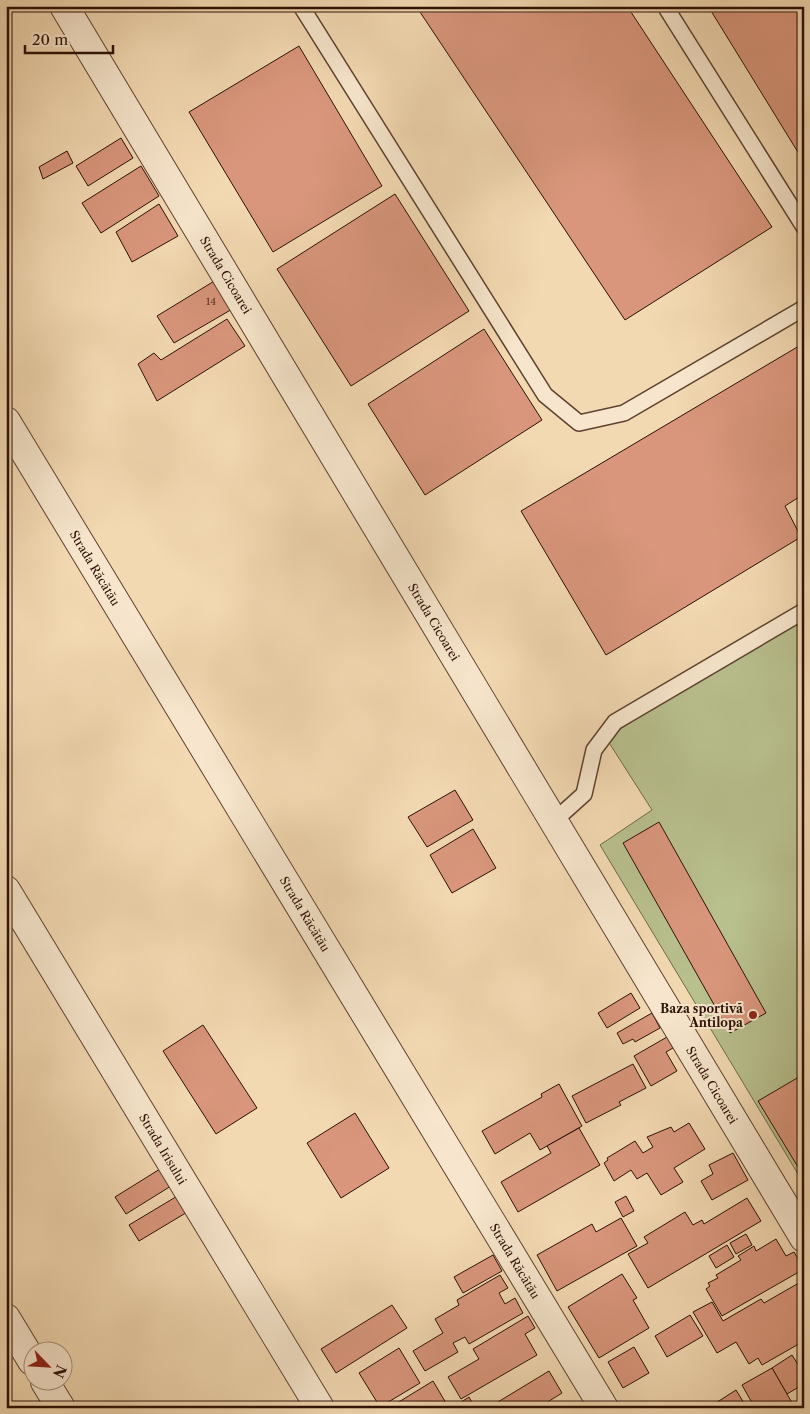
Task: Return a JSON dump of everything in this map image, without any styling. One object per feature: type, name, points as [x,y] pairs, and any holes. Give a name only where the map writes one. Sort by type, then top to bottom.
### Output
[{"type":"street","name":"Strada Cicoarei","points":[[64,6],[804,1238]]},
{"type":"street","name":"Strada Răcătău","points":[[6,421],[604,1408]]},
{"type":"street","name":"Strada Irisului","points":[[6,890],[320,1408]]},
{"type":"street","points":[[6,1318],[22,1344]]},
{"type":"street","points":[[51,1392],[61,1408]]},
{"type":"lane","points":[[301,6],[545,395],[579,423],[624,413],[804,308]]},
{"type":"lane","points":[[665,6],[804,227]]},
{"type":"lane","points":[[554,821],[584,794],[594,750],[615,722],[804,611]]},
{"type":"green space","name":"Baza sportivă Antilopa","points":[[804,613],[804,1184],[600,845],[652,810],[606,738]]},
{"type":"building","points":[[416,6],[627,6],[772,227],[625,320]]},
{"type":"building","points":[[708,6],[804,6],[804,162]]},
{"type":"building","points":[[299,46],[382,186],[273,252],[189,112]]},
{"type":"building","points":[[121,138],[133,158],[88,186],[76,166]]},
{"type":"building","points":[[67,151],[73,163],[43,179],[39,167]]},
{"type":"building","points":[[141,166],[159,196],[101,233],[82,203]]},
{"type":"building","points":[[395,194],[469,311],[351,386],[277,269]]},
{"type":"building","points":[[159,204],[178,236],[132,262],[116,232]]},
{"type":"building","points":[[216,280],[234,308],[174,343],[157,316]]},
{"type":"building","points":[[227,319],[245,346],[157,401],[138,364],[154,353],[161,360]]},
{"type":"building","points":[[484,329],[542,420],[425,495],[368,404]]},
{"type":"building","points":[[804,343],[804,494],[785,506],[801,537],[606,655],[521,511]]},
{"type":"building","points":[[455,790],[473,820],[427,847],[408,817]]},
{"type":"building","points":[[659,822],[766,1013],[730,1033],[623,843]]},
{"type":"building","points":[[473,829],[496,868],[452,893],[430,855]]},
{"type":"building","points":[[631,993],[640,1008],[607,1028],[598,1013]]},
{"type":"building","points":[[652,1013],[660,1028],[635,1042],[633,1039],[623,1044],[617,1033]]},
{"type":"building","points":[[203,1025],[257,1108],[216,1134],[163,1051]]},
{"type":"building","points":[[667,1037],[673,1048],[666,1052],[677,1071],[651,1086],[634,1056]]},
{"type":"building","points":[[633,1064],[646,1088],[619,1102],[621,1105],[586,1123],[572,1096]]},
{"type":"building","points":[[804,1074],[804,1177],[758,1101]]},
{"type":"building","points":[[559,1084],[582,1126],[540,1150],[530,1133],[495,1154],[482,1131],[542,1097],[541,1094]]},
{"type":"building","points":[[355,1113],[389,1168],[341,1198],[307,1143]]},
{"type":"building","points":[[689,1123],[705,1149],[674,1168],[683,1182],[661,1195],[647,1173],[637,1179],[631,1170],[614,1181],[604,1163],[608,1160],[607,1158],[635,1141],[643,1153],[653,1147],[647,1137],[671,1127],[674,1132]]},
{"type":"building","points":[[579,1128],[600,1165],[518,1212],[501,1182],[551,1153],[547,1146]]},
{"type":"building","points":[[733,1153],[748,1180],[712,1200],[701,1181],[713,1174],[709,1165]]},
{"type":"building","points":[[160,1169],[171,1186],[126,1214],[115,1197]]},
{"type":"building","points":[[179,1195],[189,1211],[139,1241],[129,1225]]},
{"type":"building","points":[[626,1196],[634,1211],[623,1217],[615,1202]]},
{"type":"building","points":[[747,1198],[761,1221],[648,1288],[628,1254],[648,1243],[644,1237],[685,1212],[693,1225],[702,1220],[704,1224]]},
{"type":"building","points":[[621,1218],[637,1246],[557,1291],[537,1255],[592,1224],[596,1232]]},
{"type":"building","points":[[746,1234],[752,1245],[736,1254],[730,1243]]},
{"type":"building","points":[[776,1239],[786,1256],[794,1252],[804,1269],[722,1316],[706,1289],[710,1286],[708,1283],[718,1278],[716,1275],[741,1260],[738,1256],[754,1246],[756,1251]]},
{"type":"building","points":[[727,1245],[734,1257],[716,1268],[709,1256]]},
{"type":"building","points":[[493,1255],[502,1271],[463,1293],[454,1277]]},
{"type":"building","points":[[622,1274],[637,1298],[633,1300],[649,1328],[599,1358],[568,1307]]},
{"type":"building","points":[[500,1275],[508,1288],[499,1293],[505,1304],[515,1298],[523,1313],[469,1344],[465,1337],[453,1343],[458,1352],[425,1371],[413,1351],[443,1333],[435,1319],[459,1305],[457,1300]]},
{"type":"building","points":[[804,1280],[804,1341],[762,1365],[758,1358],[749,1364],[736,1342],[717,1353],[693,1312],[712,1302],[723,1321],[761,1299],[764,1303]]},
{"type":"building","points":[[392,1305],[407,1328],[336,1373],[321,1349]]},
{"type":"building","points":[[690,1315],[703,1336],[667,1357],[655,1336]]},
{"type":"building","points":[[528,1316],[535,1328],[525,1334],[537,1355],[461,1399],[448,1377],[479,1359],[473,1349]]},
{"type":"building","points":[[634,1347],[649,1373],[623,1388],[608,1362]]},
{"type":"building","points":[[399,1348],[420,1383],[380,1407],[359,1373]]},
{"type":"building","points":[[792,1355],[804,1374],[804,1384],[787,1394],[772,1368]]},
{"type":"building","points":[[772,1368],[795,1408],[755,1408],[742,1385]]},
{"type":"building","points":[[549,1371],[562,1393],[538,1408],[488,1408]]},
{"type":"building","points":[[433,1381],[446,1403],[439,1408],[389,1408]]},
{"type":"building","points":[[736,1390],[747,1408],[708,1408]]},
{"type":"building","points":[[469,1397],[475,1408],[452,1408]]},
{"type":"place","name":"Baza sportivă Antilopa","points":[[753,1015]]}]
